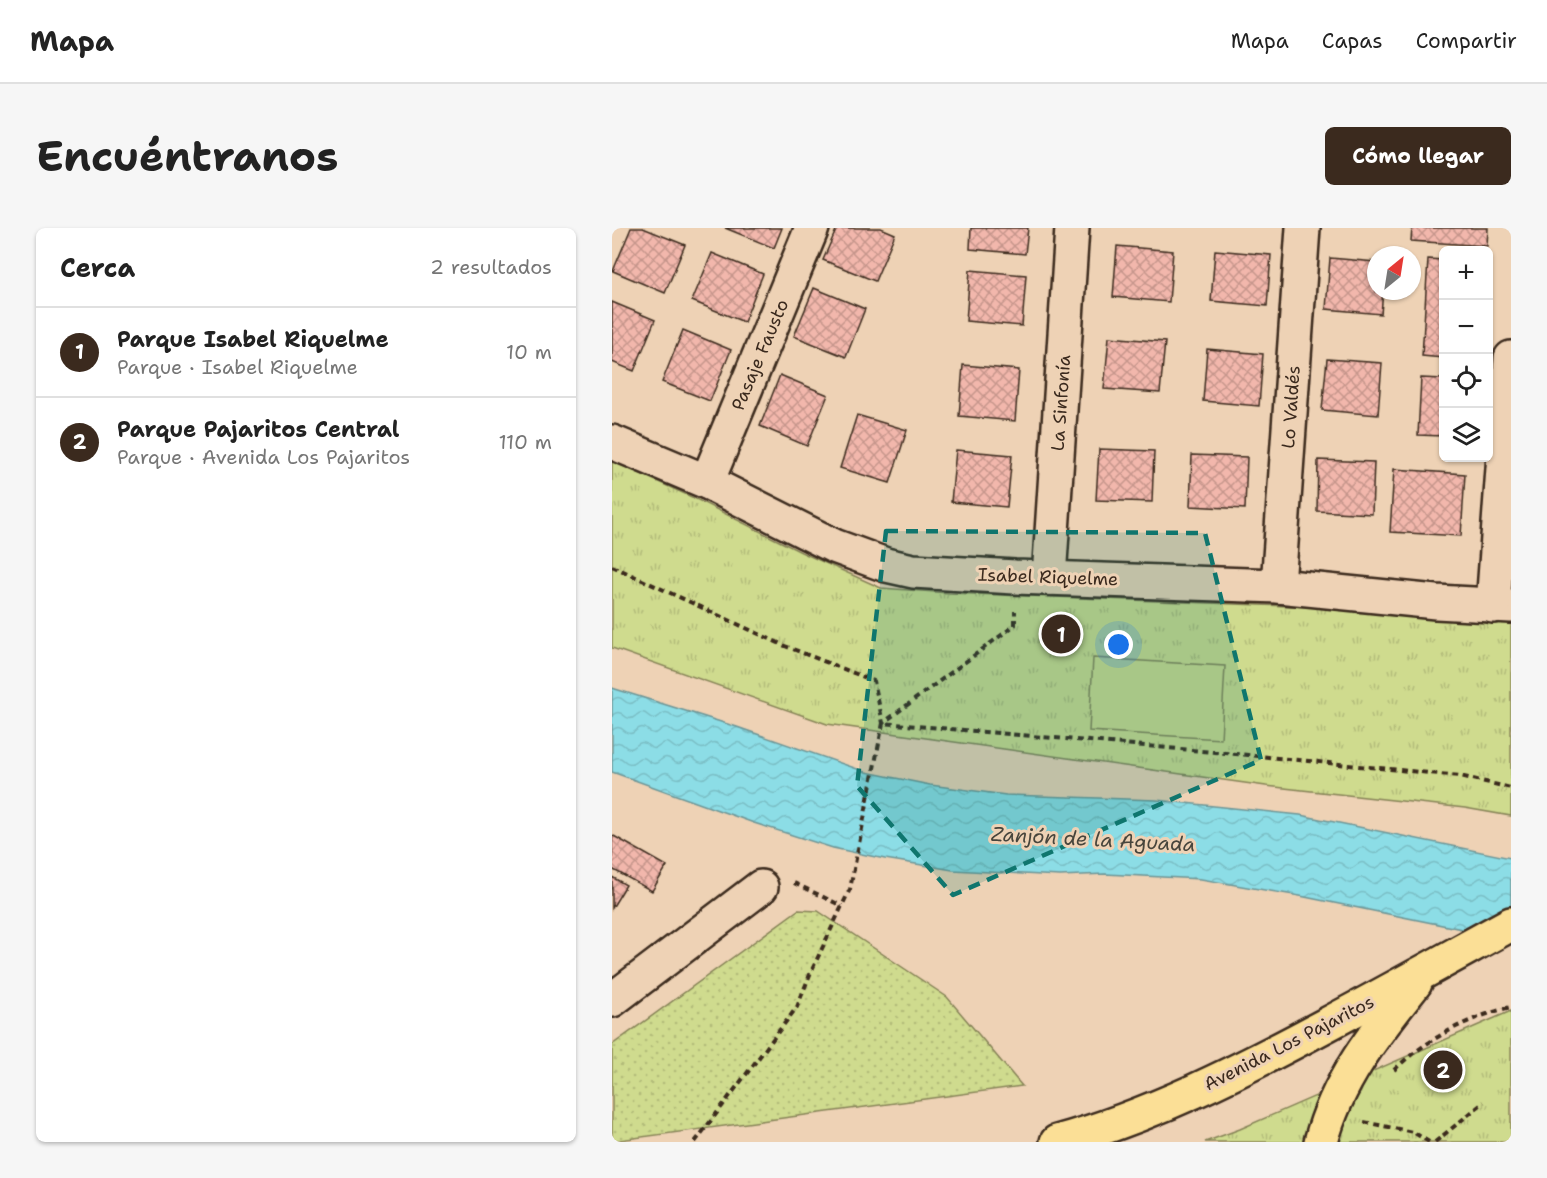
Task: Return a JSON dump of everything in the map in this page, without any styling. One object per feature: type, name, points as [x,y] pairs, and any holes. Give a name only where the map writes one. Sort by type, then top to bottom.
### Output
[{"type":"main road","name":"Avenida Los Pajaritos","points":[[1058,1142],[1101,1130],[1210,1084],[1286,1047],[1511,924]]},
{"type":"main road","points":[[1321,1142],[1336,1096],[1352,1068],[1380,1027],[1429,969]]},
{"type":"street","name":"Pasaje Fausto","points":[[707,482],[812,228]]},
{"type":"street","name":"La Sinfonía","points":[[1049,578],[1072,228]]},
{"type":"street","name":"Lo Valdés","points":[[1278,586],[1303,228]]},
{"type":"street","points":[[1502,606],[1511,358]]},
{"type":"street","name":"Isabel Riquelme","points":[[612,442],[707,482],[834,546],[886,565],[913,571],[1015,577],[1278,586],[1502,606]]},
{"type":"street","points":[[612,1000],[761,887]]},
{"type":"path","points":[[612,566],[785,646],[874,681],[883,726],[850,888],[797,1006],[695,1142]]},
{"type":"path","points":[[883,726],[1015,625],[1015,577]]},
{"type":"path","points":[[883,726],[1260,756],[1460,776],[1511,788]]},
{"type":"path","points":[[761,887],[791,882],[842,906]]},
{"type":"path","points":[[1391,1074],[1407,1058],[1427,1044],[1488,1012],[1511,1007]]},
{"type":"path","points":[[1435,1142],[1484,1102]]},
{"type":"path","points":[[1362,1131],[1368,1113]]},
{"type":"path","points":[[1364,1122],[1413,1132],[1429,1142]]},
{"type":"highlighted area","points":[[886,531],[1205,533],[1261,760],[953,895],[857,786]]},
{"type":"green space","points":[[612,461],[881,588],[949,593],[1313,607],[1511,619],[1511,816],[1465,808],[1266,786],[827,724],[612,648]]},
{"type":"green space","points":[[1093,658],[1225,666],[1221,739],[1089,731]]},
{"type":"green space","points":[[798,910],[818,911],[947,997],[1022,1086],[612,1141],[612,1045]]},
{"type":"green space","points":[[1511,1011],[1511,1142],[1205,1142],[1240,1129]]},
{"type":"water","name":"Zanjón de la Aguada","points":[[612,688],[737,727],[866,772],[930,785],[1006,795],[1156,800],[1300,815],[1511,858],[1511,939],[1300,896],[1201,879],[1105,874],[1060,876],[953,870],[833,848],[754,823],[612,772]]},
{"type":"building","points":[[631,228],[643,228],[685,245],[665,293],[613,271]]},
{"type":"building","points":[[725,228],[782,228],[774,248]]},
{"type":"building","points":[[837,228],[881,228],[895,234],[875,281],[823,260]]},
{"type":"building","points":[[971,228],[1028,228],[1025,254],[970,249]]},
{"type":"building","points":[[1412,228],[1488,228],[1487,246],[1411,241]]},
{"type":"building","points":[[1117,246],[1173,251],[1169,302],[1113,297]]},
{"type":"building","points":[[1215,250],[1271,255],[1267,306],[1211,301]]},
{"type":"building","points":[[712,253],[763,274],[744,322],[692,301]]},
{"type":"building","points":[[1330,258],[1367,261],[1367,300],[1382,300],[1381,314],[1326,309]]},
{"type":"building","points":[[1428,259],[1439,260],[1439,358],[1422,356]]},
{"type":"building","points":[[970,270],[1026,275],[1022,326],[966,321]]},
{"type":"building","points":[[814,288],[865,309],[846,357],[794,336]]},
{"type":"building","points":[[612,302],[655,320],[634,371],[612,362]]},
{"type":"building","points":[[683,330],[731,350],[710,401],[662,382]]},
{"type":"building","points":[[1109,337],[1165,342],[1160,393],[1104,389]]},
{"type":"building","points":[[1207,349],[1263,354],[1259,406],[1203,401]]},
{"type":"building","points":[[1327,359],[1382,363],[1378,415],[1322,410]]},
{"type":"building","points":[[963,365],[1019,370],[1015,421],[959,416]]},
{"type":"building","points":[[780,375],[828,395],[807,446],[760,426]]},
{"type":"building","points":[[1421,378],[1439,379],[1439,436],[1418,435]]},
{"type":"building","points":[[857,415],[907,430],[890,483],[840,468]]},
{"type":"building","points":[[1099,449],[1154,451],[1152,502],[1096,500]]},
{"type":"building","points":[[956,450],[1012,455],[1007,507],[951,502]]},
{"type":"building","points":[[1192,455],[1247,457],[1245,509],[1190,506]]},
{"type":"building","points":[[1318,460],[1374,462],[1372,514],[1317,511]]},
{"type":"building","points":[[1394,469],[1465,474],[1461,536],[1390,532]]},
{"type":"building","points":[[612,835],[667,866],[652,891],[612,869]]},
{"type":"building","points":[[612,877],[626,885],[612,908]]},
{"type":"place","name":"Parque Isabel Riquelme","points":[[1061,634]]},
{"type":"place","name":"Parque Pajaritos Central","points":[[1443,1070]]}]
